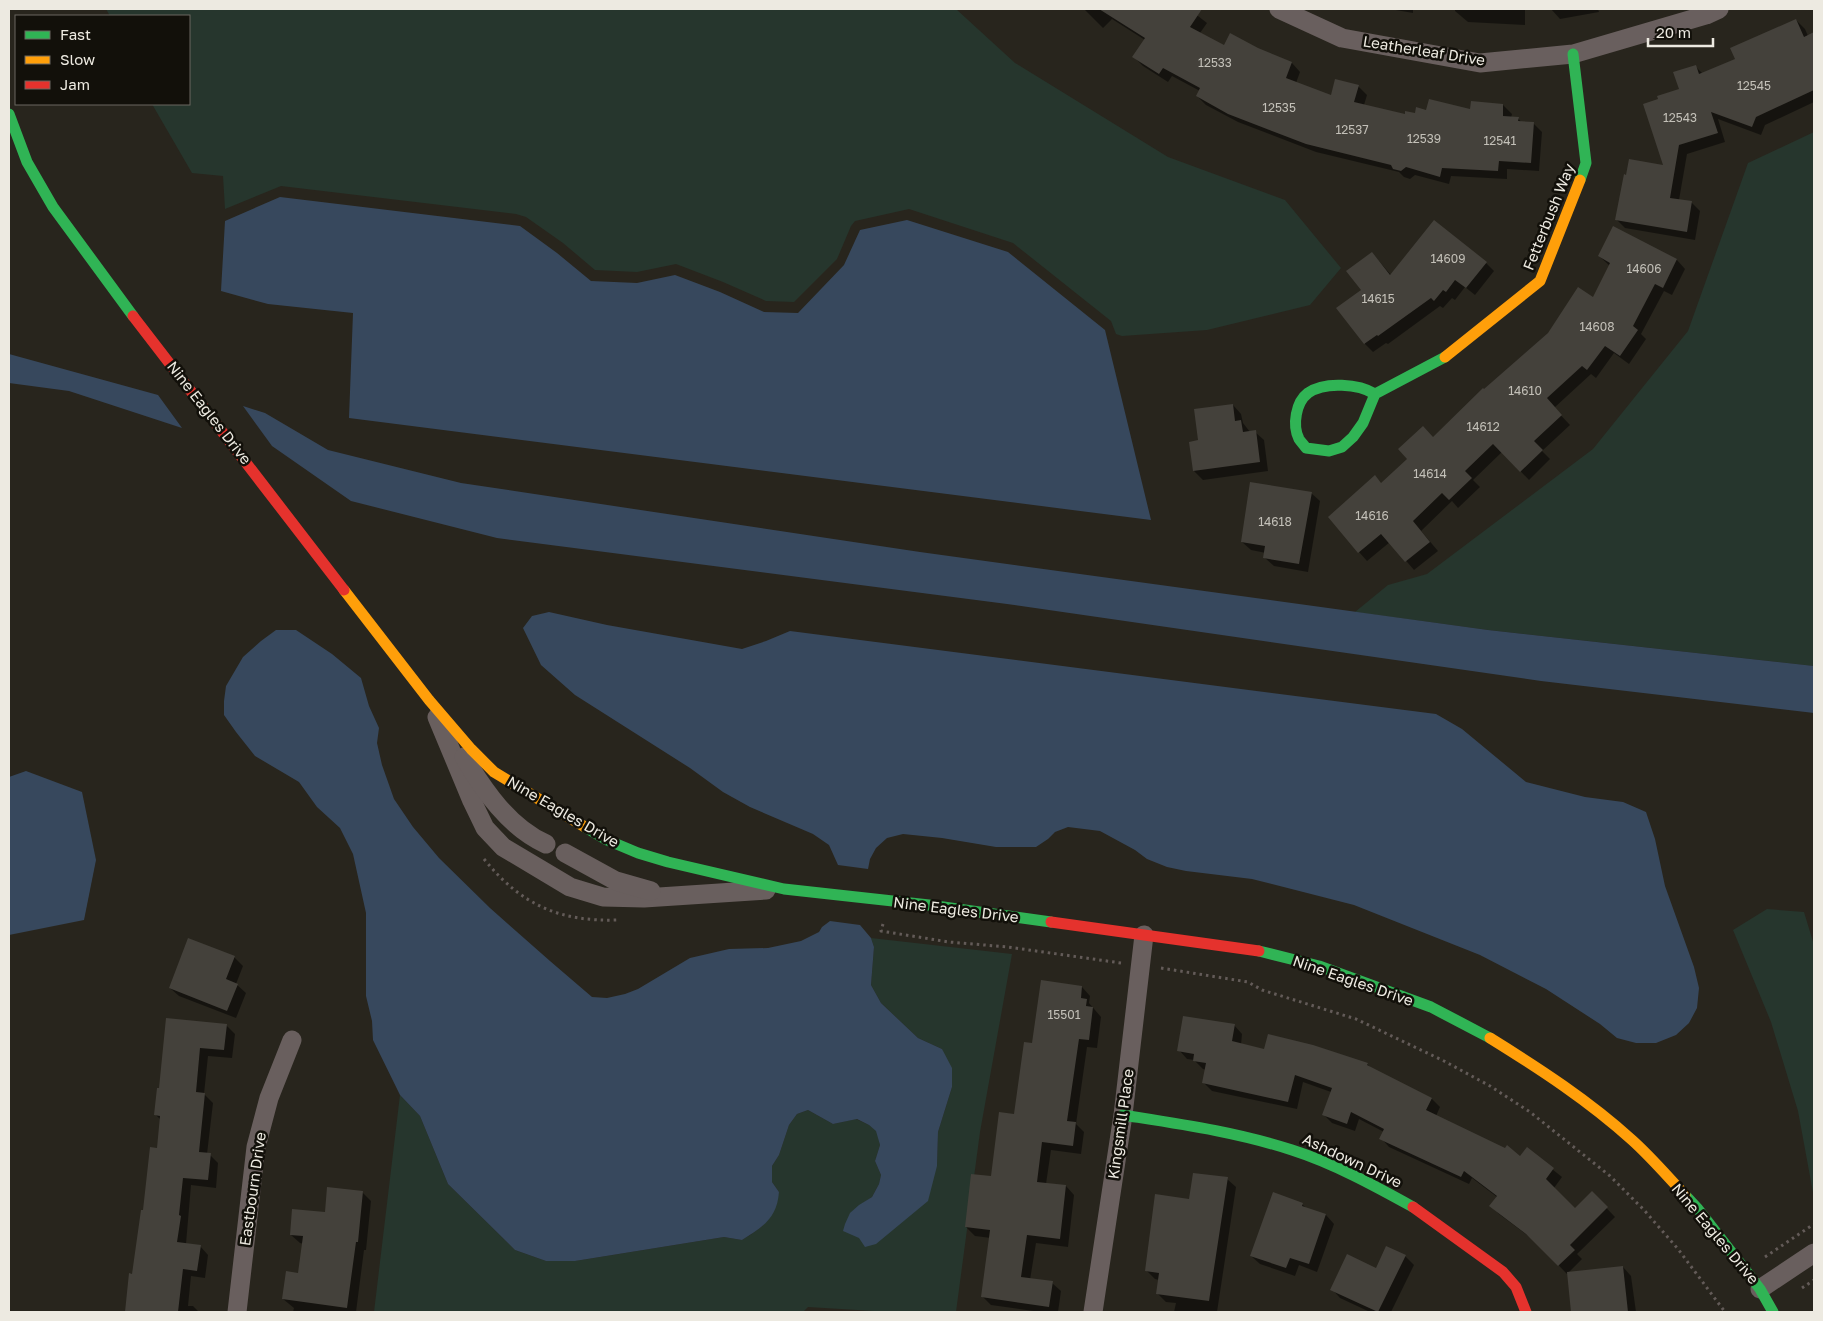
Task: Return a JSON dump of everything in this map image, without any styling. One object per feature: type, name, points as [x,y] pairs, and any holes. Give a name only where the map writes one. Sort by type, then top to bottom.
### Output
[{"type":"street","name":"Leatherleaf Drive","points":[[1279,9],[1342,38],[1480,63],[1573,54],[1706,15],[1719,9]]},
{"type":"street","name":"Fetterbush Way","points":[[1375,394],[1448,356],[1540,281],[1586,163],[1573,54]]},
{"type":"street","name":"Nine Eagles Drive","points":[[9,114],[27,162],[52,207],[163,356],[242,455],[430,700],[471,749],[494,772],[607,840],[638,853],[668,862],[784,889],[928,905],[1255,950],[1319,966],[1431,1007],[1544,1072],[1588,1104],[1632,1141],[1698,1209],[1760,1289],[1773,1312]]},
{"type":"street","points":[[1352,386],[1365,388],[1375,394],[1372,406],[1363,424],[1341,448],[1324,452],[1306,448],[1298,438],[1296,414],[1301,400],[1309,392],[1322,387],[1352,386]]},
{"type":"street","name":"Nine Eagles Drive","points":[[430,700],[480,784],[509,818],[531,837],[546,844]]},
{"type":"street","name":"Nine Eagles Drive","points":[[430,700],[485,828],[503,847],[570,887],[603,897],[669,896],[784,889]]},
{"type":"street","name":"Nine Eagles Drive","points":[[565,853],[616,881],[669,896]]},
{"type":"street","name":"Kingsmill Place","points":[[1093,1312],[1123,1115],[1144,936]]},
{"type":"street","name":"Eastbourn Drive","points":[[237,1312],[256,1147],[269,1098],[292,1040]]},
{"type":"street","name":"Ashdown Drive","points":[[1123,1115],[1218,1130],[1293,1150],[1367,1181],[1419,1210],[1503,1272],[1516,1287],[1526,1312]]},
{"type":"street","points":[[1760,1289],[1814,1253]]},
{"type":"path","points":[[480,854],[491,868],[509,884],[544,909],[560,915],[584,919],[624,919]]},
{"type":"path","points":[[883,920],[882,931],[949,942],[1008,947],[1127,964]]},
{"type":"path","points":[[1159,968],[1248,982],[1262,990],[1356,1019],[1444,1061],[1490,1086],[1530,1112],[1610,1176],[1644,1210],[1678,1249],[1725,1312]]},
{"type":"path","points":[[1758,1262],[1814,1224]]},
{"type":"green space","points":[[106,9],[956,9],[1015,63],[1168,157],[1285,200],[1341,268],[1310,305],[1207,330],[1122,336],[1116,334],[1111,321],[1013,243],[909,209],[855,221],[837,259],[794,302],[766,301],[676,264],[637,272],[595,270],[563,243],[526,217],[516,214],[281,186],[225,209],[223,176],[192,173],[153,105],[190,105],[190,15],[109,15]]},
{"type":"green space","points":[[1814,132],[1814,666],[1488,630],[1355,612],[1388,585],[1427,574],[1593,449],[1688,331],[1748,163]]},
{"type":"green space","points":[[1767,909],[1804,912],[1814,945],[1814,1198],[1798,1111],[1771,1022],[1733,930]]},
{"type":"green space","points":[[871,938],[1012,954],[980,1132],[956,1312],[890,1312],[808,1307],[803,1312],[374,1312],[400,1095],[420,1116],[448,1184],[515,1250],[546,1261],[575,1261],[724,1237],[742,1240],[763,1225],[770,1215],[779,1192],[772,1182],[772,1166],[779,1155],[789,1125],[797,1114],[808,1110],[833,1124],[856,1119],[877,1131],[880,1145],[875,1161],[881,1175],[879,1184],[872,1197],[860,1205],[937,1166],[938,1132],[952,1087],[942,1049],[918,1038],[881,1003],[871,985],[874,947]]},
{"type":"water","points":[[280,197],[520,226],[591,281],[637,283],[675,275],[720,292],[764,312],[798,313],[844,265],[860,230],[907,220],[1008,252],[1105,330],[1151,520],[349,418],[353,313],[268,304],[221,291],[225,221]]},
{"type":"water","points":[[9,354],[158,395],[182,428],[69,391],[9,383]]},
{"type":"water","points":[[243,406],[265,413],[328,450],[461,483],[920,552],[1488,630],[1814,666],[1814,713],[1541,681],[1007,604],[497,538],[351,501],[272,446]]},
{"type":"water","points":[[549,612],[607,625],[742,649],[790,631],[1436,714],[1462,729],[1526,782],[1585,797],[1623,802],[1646,812],[1655,839],[1665,886],[1694,967],[1699,988],[1697,1008],[1689,1023],[1676,1035],[1656,1043],[1636,1043],[1617,1038],[1600,1024],[1546,989],[1480,955],[1354,905],[1252,879],[1167,867],[1147,859],[1135,850],[1100,831],[1068,827],[1055,832],[1036,847],[996,847],[903,834],[887,838],[876,848],[870,859],[868,869],[838,865],[829,845],[813,834],[750,807],[723,792],[690,768],[575,695],[541,665],[523,628],[532,616]]},
{"type":"water","points":[[276,630],[296,630],[332,654],[361,678],[369,706],[379,728],[377,743],[382,765],[394,799],[413,827],[439,858],[490,908],[592,997],[607,998],[638,989],[690,958],[729,949],[768,948],[801,941],[819,932],[830,921],[860,925],[871,938],[874,947],[871,985],[881,1003],[918,1038],[942,1049],[952,1068],[952,1087],[938,1132],[937,1166],[928,1201],[876,1244],[865,1247],[859,1238],[843,1231],[850,1213],[872,1197],[879,1184],[881,1175],[875,1161],[880,1145],[876,1131],[857,1119],[833,1124],[808,1110],[797,1114],[789,1125],[779,1155],[772,1166],[772,1182],[779,1192],[778,1201],[772,1215],[756,1231],[742,1240],[724,1237],[575,1261],[546,1261],[515,1250],[448,1184],[420,1116],[400,1095],[373,1040],[372,1021],[366,996],[366,913],[353,854],[340,828],[317,807],[299,782],[255,756],[224,715],[226,686],[243,657]]},
{"type":"water","points":[[26,771],[82,792],[96,860],[84,920],[9,935],[9,777]]},
{"type":"building","points":[[1099,9],[1202,9],[1190,27],[1224,45],[1230,33],[1258,48],[1292,62],[1286,78],[1331,95],[1335,79],[1359,85],[1354,102],[1405,114],[1405,111],[1415,113],[1416,107],[1426,110],[1429,99],[1470,109],[1471,101],[1503,104],[1503,116],[1519,117],[1518,121],[1534,122],[1531,163],[1499,161],[1498,171],[1442,168],[1440,177],[1406,167],[1401,171],[1393,169],[1391,165],[1306,144],[1228,114],[1196,96],[1200,88],[1163,68],[1159,74],[1132,57],[1145,38]]},
{"type":"building","points":[[1796,19],[1804,37],[1814,32],[1814,90],[1756,117],[1752,127],[1711,112],[1718,133],[1679,145],[1670,198],[1692,201],[1687,232],[1615,220],[1624,174],[1626,175],[1629,159],[1663,165],[1643,104],[1658,99],[1657,96],[1679,89],[1673,72],[1696,65],[1699,74],[1735,59],[1730,48]]},
{"type":"building","points":[[1434,220],[1487,262],[1466,288],[1455,280],[1446,292],[1443,290],[1434,301],[1431,298],[1364,344],[1336,308],[1361,290],[1346,271],[1372,252],[1390,275]]},
{"type":"building","points":[[1613,226],[1677,259],[1663,288],[1655,284],[1633,326],[1638,330],[1620,356],[1605,346],[1587,370],[1582,366],[1547,398],[1562,415],[1534,441],[1543,450],[1520,472],[1493,444],[1465,471],[1472,478],[1449,500],[1442,493],[1413,521],[1430,542],[1405,562],[1381,534],[1358,553],[1328,517],[1375,475],[1381,483],[1407,459],[1398,449],[1423,426],[1433,437],[1483,388],[1548,333],[1578,287],[1593,297],[1610,263],[1598,256]]},
{"type":"building","points":[[1233,404],[1235,421],[1241,420],[1243,432],[1256,430],[1260,462],[1193,471],[1189,442],[1198,440],[1194,409]]},
{"type":"building","points":[[1250,482],[1312,492],[1299,564],[1263,558],[1265,546],[1241,542]]},
{"type":"building","points":[[188,938],[235,956],[226,979],[238,984],[227,1011],[169,988]]},
{"type":"building","points":[[1041,980],[1082,986],[1081,998],[1087,999],[1086,1006],[1093,1007],[1089,1040],[1079,1039],[1067,1121],[1076,1122],[1073,1146],[1042,1142],[1037,1182],[1066,1185],[1060,1239],[1027,1235],[1021,1277],[1053,1281],[1049,1307],[981,1297],[990,1230],[965,1227],[971,1174],[991,1176],[999,1112],[1014,1114],[1024,1042],[1032,1043]]},
{"type":"building","points":[[1183,1016],[1235,1024],[1232,1041],[1264,1049],[1268,1034],[1313,1045],[1368,1063],[1367,1065],[1432,1098],[1426,1110],[1505,1148],[1507,1145],[1520,1156],[1527,1147],[1554,1168],[1546,1179],[1575,1208],[1592,1191],[1608,1207],[1570,1245],[1575,1250],[1558,1266],[1526,1234],[1489,1206],[1497,1196],[1464,1171],[1461,1177],[1379,1139],[1384,1129],[1351,1112],[1347,1124],[1322,1115],[1332,1088],[1295,1075],[1288,1102],[1202,1083],[1206,1063],[1193,1061],[1194,1054],[1177,1051]]},
{"type":"building","points":[[166,1018],[227,1024],[224,1050],[200,1048],[196,1092],[205,1093],[199,1152],[211,1153],[208,1180],[183,1178],[179,1215],[181,1216],[177,1242],[201,1245],[197,1271],[183,1269],[178,1312],[125,1312],[129,1273],[132,1274],[141,1210],[143,1210],[150,1147],[157,1148],[160,1116],[154,1115],[157,1088],[159,1088]]},
{"type":"building","points":[[1193,1173],[1228,1177],[1209,1301],[1156,1294],[1159,1273],[1145,1271],[1155,1194],[1189,1199]]},
{"type":"building","points":[[327,1187],[363,1191],[358,1242],[356,1242],[347,1308],[282,1299],[286,1271],[298,1273],[303,1236],[290,1235],[292,1209],[325,1212]]},
{"type":"building","points":[[1273,1192],[1303,1203],[1302,1206],[1326,1214],[1309,1264],[1290,1258],[1286,1268],[1250,1256]]},
{"type":"building","points":[[1386,1246],[1406,1255],[1378,1312],[1330,1290],[1347,1254],[1376,1268]]},
{"type":"building","points":[[1623,1266],[1628,1312],[1571,1312],[1567,1272]]},
{"type":"traffic: fast","points":[[1573,54],[1586,163],[1580,180]]},
{"type":"traffic: fast","points":[[9,114],[27,162],[53,207],[133,316]]},
{"type":"traffic: fast","points":[[1375,394],[1360,388],[1342,385],[1323,387],[1308,393],[1301,402],[1296,414],[1296,427],[1299,439],[1306,448],[1329,451],[1342,447],[1353,437],[1363,423],[1375,394],[1445,357]]},
{"type":"traffic: fast","points":[[585,827],[607,840],[638,853],[668,862],[784,889],[929,905],[1051,922]]},
{"type":"traffic: fast","points":[[1259,951],[1319,966],[1431,1007],[1490,1038]]},
{"type":"traffic: fast","points":[[1123,1115],[1229,1133],[1292,1150],[1338,1168],[1413,1207]]},
{"type":"traffic: fast","points":[[1685,1195],[1760,1289],[1773,1312]]},
{"type":"traffic: slow","points":[[1445,357],[1540,281],[1580,180]]},
{"type":"traffic: slow","points":[[344,590],[429,700],[471,749],[494,772],[585,827]]},
{"type":"traffic: slow","points":[[1490,1038],[1546,1074],[1599,1112],[1653,1160],[1685,1195]]},
{"type":"traffic: jam","points":[[133,316],[344,590]]},
{"type":"traffic: jam","points":[[1051,922],[1259,951]]},
{"type":"traffic: jam","points":[[1413,1207],[1503,1272],[1516,1287],[1526,1312]]}]
